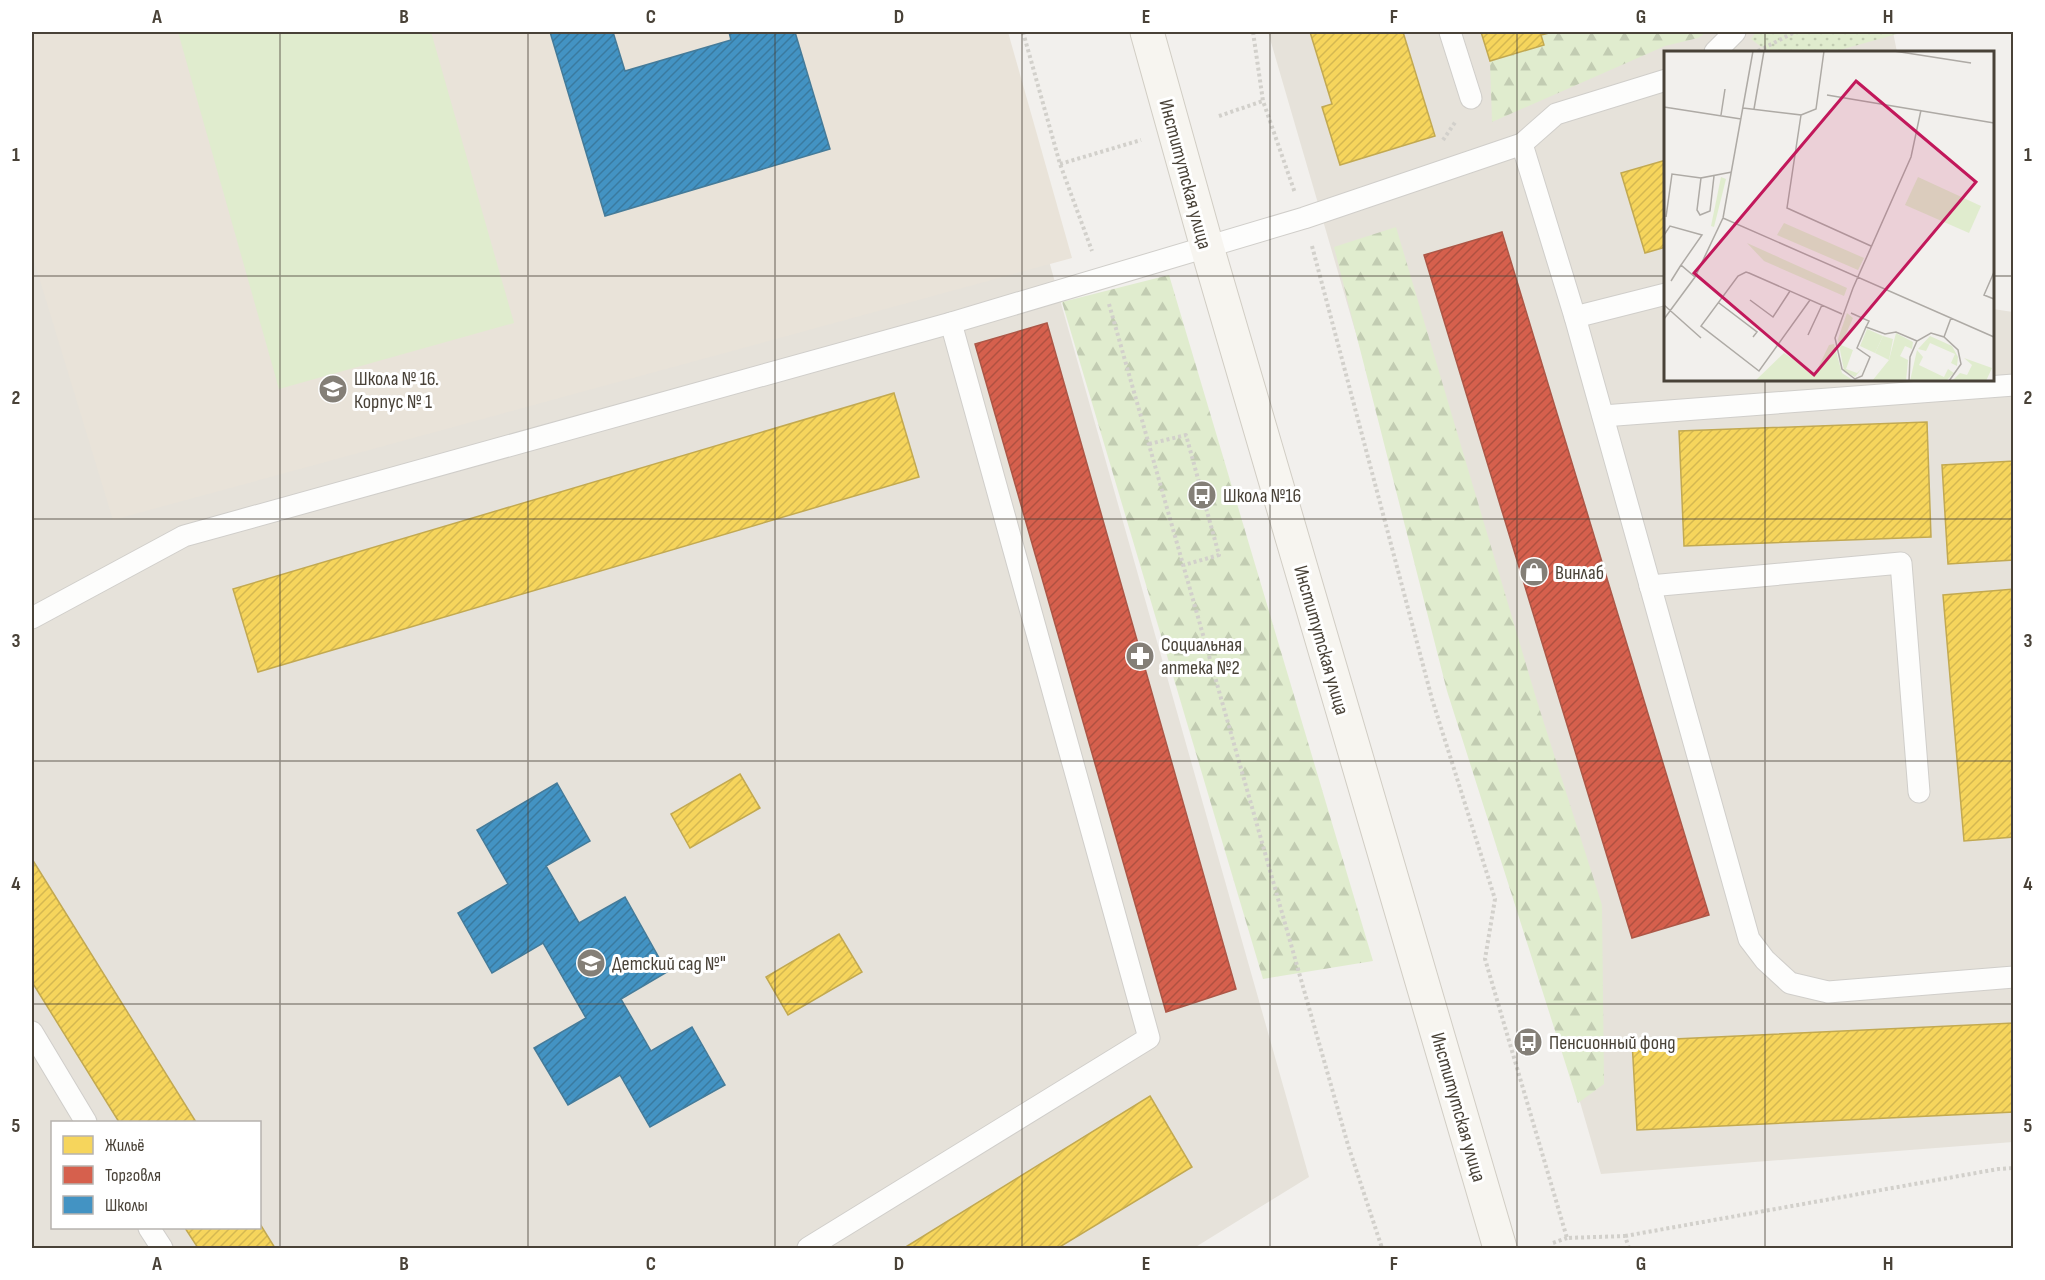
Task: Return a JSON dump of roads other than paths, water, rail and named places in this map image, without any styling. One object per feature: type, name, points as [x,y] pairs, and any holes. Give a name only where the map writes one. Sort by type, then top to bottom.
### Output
[{"type":"main road","name":"Институтская улица","points":[[1147,32],[1207,247],[1500,1248]]},
{"type":"lane","points":[[1450,32],[1471,98]]},
{"type":"lane","points":[[1716,51],[1735,32]]},
{"type":"lane","points":[[32,618],[184,536],[951,323],[1304,218],[1522,144],[1556,114],[1664,80]]},
{"type":"lane","points":[[1522,144],[1575,317],[1749,939],[1765,960],[1790,983],[1828,992],[2013,976]]},
{"type":"lane","points":[[1575,317],[1664,294]]},
{"type":"lane","points":[[808,1248],[1149,1038],[951,323]]},
{"type":"lane","points":[[1603,416],[2013,385]]},
{"type":"lane","points":[[1650,586],[1901,563],[1919,792]]},
{"type":"lane","points":[[32,1032],[85,1121]]},
{"type":"lane","points":[[150,1229],[162,1248]]},
{"type":"place","name":"Школа № 16. Корпус № 1","points":[[333,389]]},
{"type":"place","name":"Школа №16","points":[[1202,495]]},
{"type":"place","name":"Винлаб","points":[[1534,572]]},
{"type":"place","name":"Социальная аптека №2","points":[[1140,656]]},
{"type":"place","name":"Детский сад №\"","points":[[591,963]]},
{"type":"place","name":"Пенсионный фонд","points":[[1528,1042]]}]
